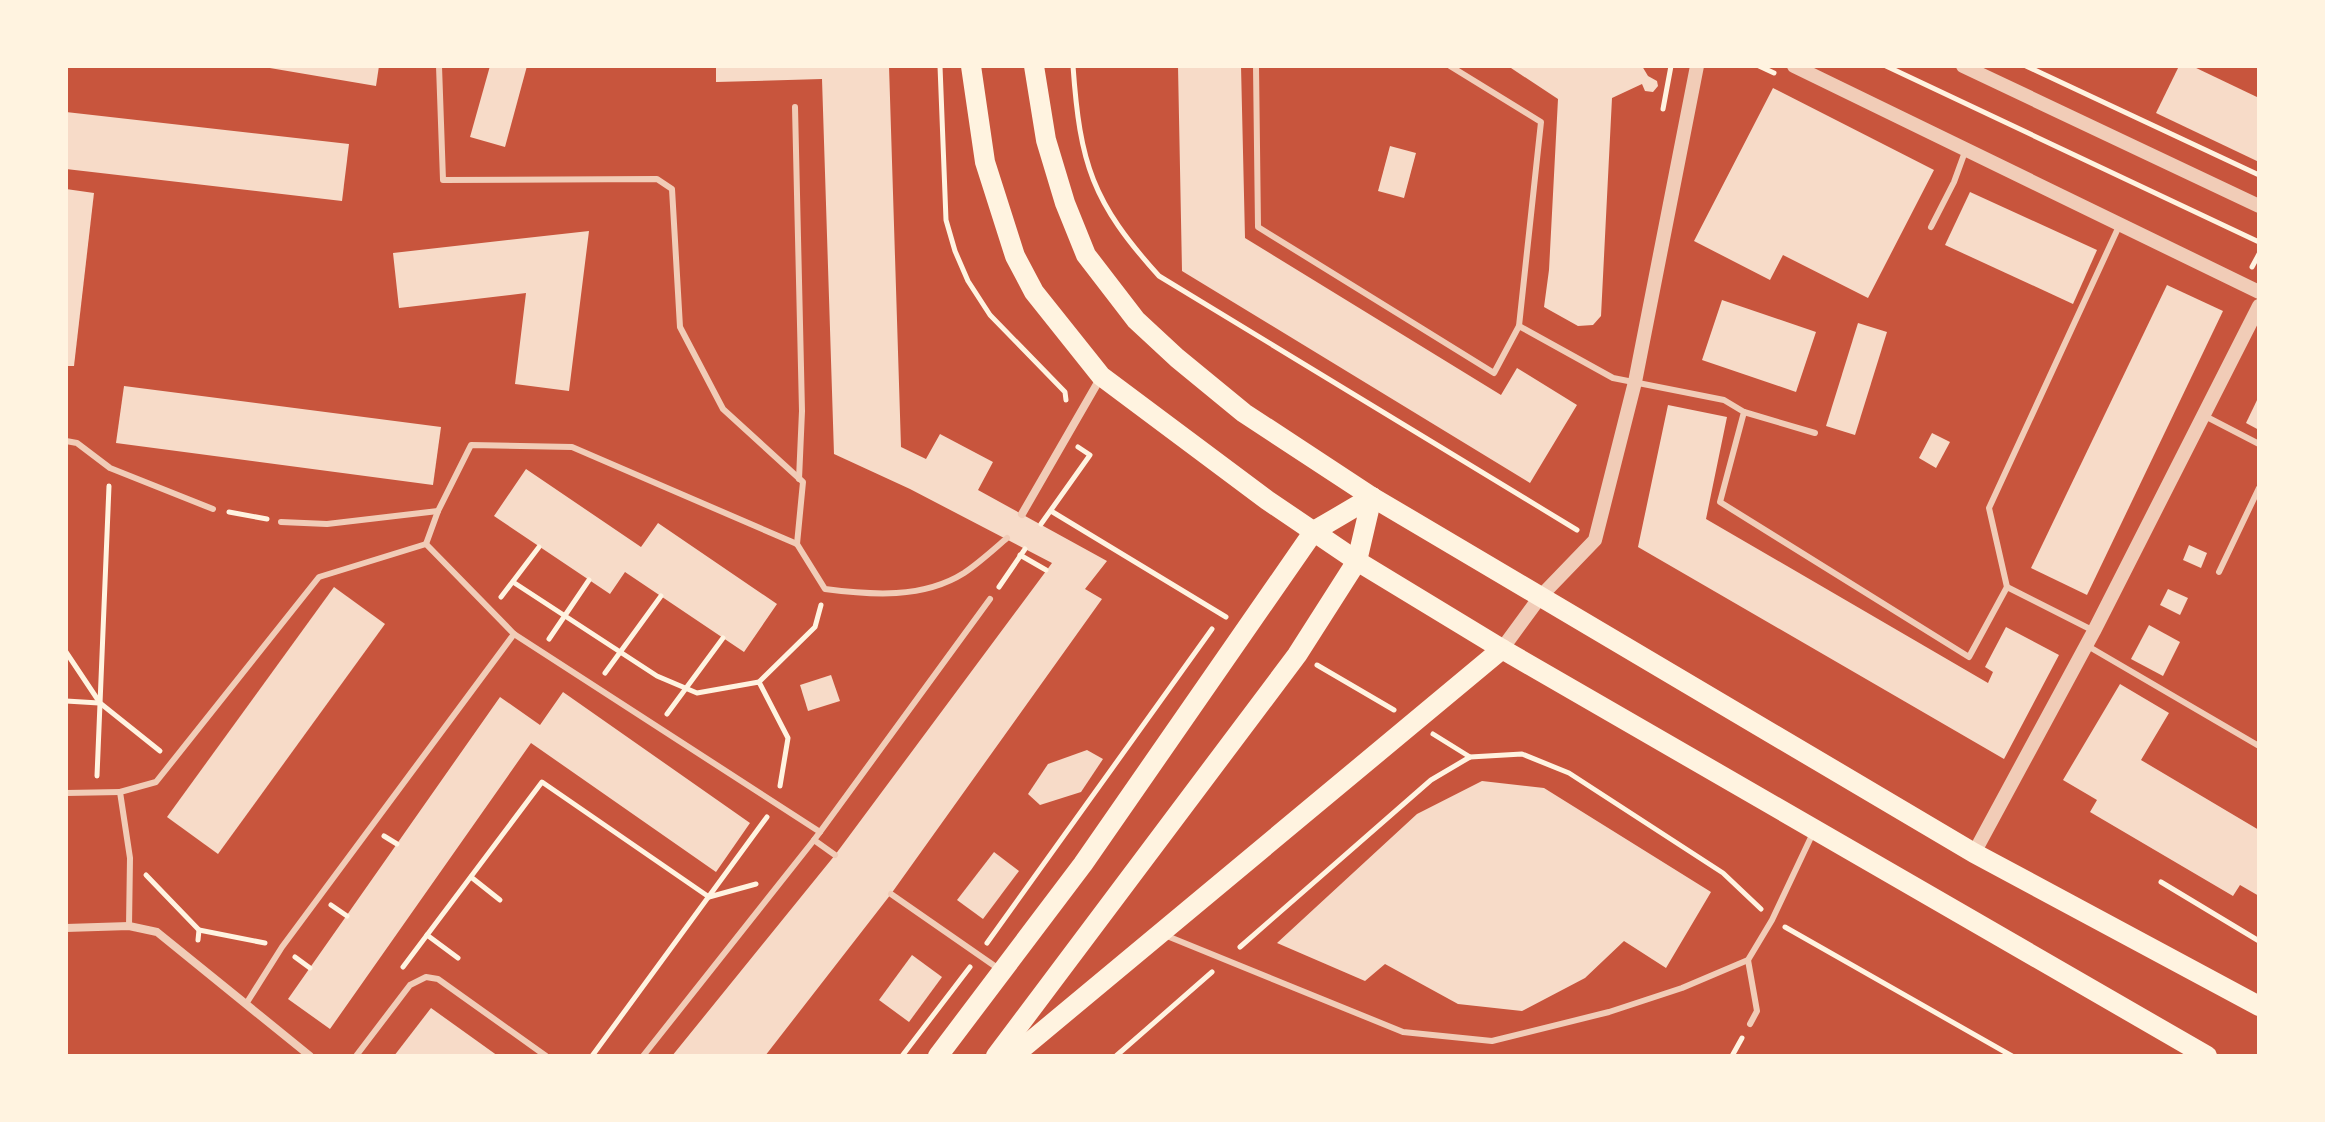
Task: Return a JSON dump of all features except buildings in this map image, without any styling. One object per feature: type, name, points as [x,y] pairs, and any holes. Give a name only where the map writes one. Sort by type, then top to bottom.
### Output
[{"type":"main road","points":[[971,66],[985,162],[1015,256],[1034,292],[1101,376],[1267,500],[1357,561],[1502,649],[2207,1056]]},
{"type":"main road","points":[[1034,66],[1046,140],[1065,203],[1086,255],[1136,320],[1244,413],[1372,497],[1974,853],[2259,1006]]},
{"type":"main road","points":[[938,1056],[1092,851],[1314,531],[1372,497]]},
{"type":"main road","points":[[996,1056],[1297,655],[1357,561],[1372,497]]},
{"type":"main road","points":[[1013,1056],[1502,649]]},
{"type":"street","points":[[1502,649],[1540,597],[1595,540],[1635,382],[1697,66]]},
{"type":"street","points":[[1794,66],[2259,292]]},
{"type":"street","points":[[1963,66],[2259,206]]},
{"type":"street","points":[[1974,853],[2090,638],[2259,306]]},
{"type":"street","points":[[1022,514],[1101,376]]},
{"type":"street","points":[[66,928],[129,926],[157,932],[310,1056]]},
{"type":"lane","points":[[439,66],[443,180],[657,179],[672,189],[680,327],[723,409],[803,482],[797,544]]},
{"type":"lane","points":[[1256,66],[1258,227],[1494,373],[1519,326],[1541,122],[1450,66]]},
{"type":"lane","points":[[795,107],[802,411],[799,479]]},
{"type":"lane","points":[[1931,227],[1954,182],[1966,149]]},
{"type":"lane","points":[[1744,412],[1720,502],[1969,657],[2007,587],[1989,508],[2120,224]]},
{"type":"lane","points":[[1519,326],[1613,378],[1724,400],[1744,412],[1815,433]]},
{"type":"lane","points":[[2203,415],[2259,444]]},
{"type":"lane","points":[[66,441],[77,443],[110,468],[213,509]]},
{"type":"lane","points":[[426,544],[438,511],[471,445],[572,447],[797,544],[825,589],[870,595],[919,591],[962,574],[1007,538]]},
{"type":"lane","points":[[2219,572],[2259,488]]},
{"type":"lane","points":[[281,522],[327,524],[438,511]]},
{"type":"lane","points":[[426,544],[514,634],[820,832]]},
{"type":"lane","points":[[66,793],[120,792],[156,782],[319,577],[426,544]]},
{"type":"lane","points":[[2007,587],[2259,746]]},
{"type":"lane","points":[[643,1056],[814,840],[990,599]]},
{"type":"lane","points":[[246,1004],[282,947],[514,634]]},
{"type":"lane","points":[[120,792],[130,858],[129,926]]},
{"type":"lane","points":[[1160,933],[1403,1032],[1492,1041],[1609,1012],[1682,988],[1748,960],[1772,920],[1814,829]]},
{"type":"lane","points":[[814,840],[835,855]]},
{"type":"lane","points":[[891,894],[1002,971]]},
{"type":"lane","points":[[1748,960],[1757,1011],[1750,1024]]},
{"type":"lane","points":[[356,1056],[410,985],[426,977],[438,979],[546,1056]]},
{"type":"path","points":[[940,66],[946,220],[955,251],[968,281],[990,315],[1065,392],[1066,439],[1090,455],[1041,525]]},
{"type":"path","points":[[1073,66],[1077,124],[1085,163],[1103,205],[1134,249],[1159,276],[1595,540]]},
{"type":"path","points":[[1886,66],[2259,242]]},
{"type":"path","points":[[2026,66],[2259,175]]},
{"type":"path","points":[[96,793],[110,468]]},
{"type":"path","points":[[213,509],[281,522]]},
{"type":"path","points":[[1051,511],[1222,615]]},
{"type":"path","points":[[491,611],[539,547]]},
{"type":"path","points":[[990,599],[1025,548]]},
{"type":"path","points":[[1020,555],[1046,570]]},
{"type":"path","points":[[541,652],[589,580]]},
{"type":"path","points":[[513,582],[657,676],[697,693],[759,682],[815,627],[825,589]]},
{"type":"path","points":[[596,687],[661,596]]},
{"type":"path","points":[[902,1056],[978,956],[1213,628]]},
{"type":"path","points":[[657,727],[723,638]]},
{"type":"path","points":[[66,652],[100,703],[172,761]]},
{"type":"path","points":[[592,1056],[776,805],[788,738],[759,682]]},
{"type":"path","points":[[66,701],[100,703]]},
{"type":"path","points":[[1116,1056],[1431,780],[1470,757],[1522,754],[1569,773],[1723,873],[1772,920],[2012,1056]]},
{"type":"path","points":[[399,972],[542,782],[709,897]]},
{"type":"path","points":[[130,858],[199,930],[282,947]]},
{"type":"path","points":[[709,897],[786,875]]},
{"type":"path","points":[[471,877],[500,900]]},
{"type":"path","points":[[2161,882],[2259,941]]},
{"type":"path","points":[[195,961],[199,930]]},
{"type":"path","points":[[427,935],[458,958]]}]
